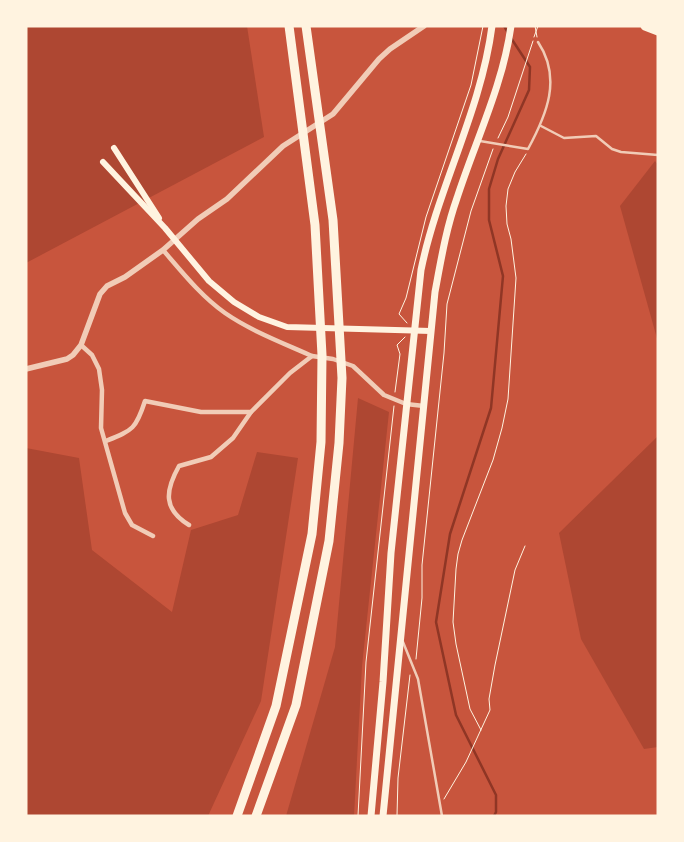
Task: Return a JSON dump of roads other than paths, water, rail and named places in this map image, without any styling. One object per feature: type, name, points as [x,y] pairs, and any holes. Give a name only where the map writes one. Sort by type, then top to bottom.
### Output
[{"type":"highway","points":[[237,816],[276,706],[312,534],[321,442],[322,355],[315,225],[289,26]]},
{"type":"highway","points":[[256,816],[296,705],[329,541],[339,443],[342,378],[334,220],[306,26]]},
{"type":"highway","points":[[645,26],[658,31]]},
{"type":"main road","points":[[371,816],[383,682],[391,553],[421,270],[429,233],[485,69],[492,26]]},
{"type":"main road","points":[[383,816],[435,292],[445,237],[456,198],[502,66],[511,26]]},
{"type":"main road","points":[[114,148],[165,228]]},
{"type":"main road","points":[[103,162],[165,228],[209,281],[234,302],[259,317],[287,327],[431,331]]},
{"type":"street","points":[[26,369],[67,359],[81,345],[100,294],[106,286],[125,277],[163,250],[198,219],[227,199],[283,146],[333,114],[379,59],[390,49],[424,26]]},
{"type":"street","points":[[163,250],[192,283],[225,313],[258,331],[312,356],[333,359],[353,366],[384,395],[406,404],[424,406]]},
{"type":"street","points":[[81,345],[92,355],[99,369],[102,390],[101,428],[125,514],[132,526],[153,536]]},
{"type":"street","points":[[189,525],[177,518],[169,503],[170,483],[179,466],[211,457],[233,438],[251,412],[290,373],[312,356]]},
{"type":"street","points":[[106,441],[127,433],[139,420],[145,401],[201,412],[251,412]]},
{"type":"lane","points":[[477,141],[495,146],[528,149],[540,126],[551,82],[546,54],[538,42]]},
{"type":"lane","points":[[540,126],[564,138],[596,136],[612,149],[621,152],[658,155]]},
{"type":"lane","points":[[401,638],[418,679],[442,816]]},
{"type":"waterway","points":[[504,26],[508,33]]},
{"type":"waterway","points":[[494,816],[496,812],[496,795],[456,715],[436,622],[450,534],[491,408],[503,276],[489,220],[489,189],[498,159],[529,90],[530,67],[511,38]]}]
